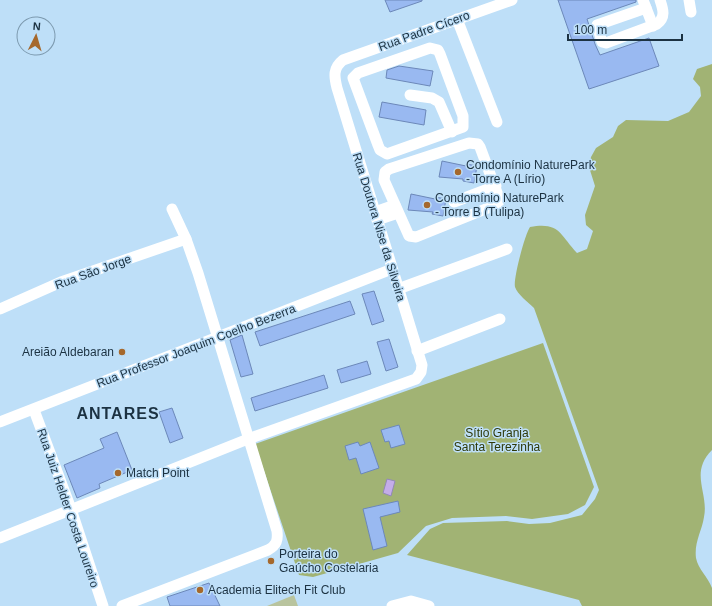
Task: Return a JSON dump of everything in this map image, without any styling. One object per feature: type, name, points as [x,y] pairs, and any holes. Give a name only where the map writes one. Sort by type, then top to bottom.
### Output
[{"type":"street","name":"Rua Padre Cícero","points":[[337,65],[344,60],[512,0]]},
{"type":"street","points":[[653,26],[645,4],[597,25],[602,42],[606,43],[653,26],[663,19],[663,8],[660,0]]},
{"type":"street","points":[[689,0],[691,12]]},
{"type":"street","points":[[457,19],[497,122]]},
{"type":"street","points":[[435,48],[440,54],[464,121],[461,129],[452,132],[387,154],[380,150],[353,78],[355,75],[426,49],[435,48]]},
{"type":"street","name":"Rua Doutora Nise da Silveira","points":[[248,439],[416,379],[421,372],[422,365],[335,79],[334,71],[337,65]]},
{"type":"street","points":[[410,95],[432,98],[439,102],[452,132]]},
{"type":"street","points":[[347,120],[365,113]]},
{"type":"street","points":[[469,143],[478,144],[480,147],[496,186],[499,198],[495,206],[416,237],[408,236],[384,180],[385,172],[389,169],[469,143]]},
{"type":"street","points":[[454,202],[496,186]]},
{"type":"street","points":[[122,606],[274,546],[277,542],[277,531],[218,337],[186,239],[172,209]]},
{"type":"street","points":[[376,216],[396,209]]},
{"type":"street","name":"Rua São Jorge","points":[[0,309],[62,282],[186,239]]},
{"type":"street","points":[[398,289],[507,249]]},
{"type":"street","name":"Rua Professor Joaquim Coelho Bezerra","points":[[0,422],[392,269]]},
{"type":"street","points":[[417,351],[500,319]]},
{"type":"street","name":"Rua Juiz Helder Costa Loureiro","points":[[34,410],[103,606]]},
{"type":"street","points":[[0,538],[248,439]]},
{"type":"street","points":[[392,606],[406,601],[416,601],[426,605]]},
{"type":"green space","points":[[712,64],[712,450],[705,458],[702,467],[701,483],[705,508],[703,522],[697,542],[696,558],[712,588],[712,606],[582,606],[579,600],[407,555],[430,529],[443,523],[507,521],[529,524],[550,523],[582,515],[595,499],[599,490],[534,308],[520,295],[515,287],[516,275],[525,238],[530,227],[547,226],[558,231],[577,253],[587,249],[593,231],[586,225],[585,215],[595,186],[589,167],[591,157],[596,148],[613,137],[618,126],[626,120],[668,121],[689,112],[701,96],[700,87],[693,79],[697,69]]},
{"type":"green space","name":"Sítio Granja Santa Terezinha","points":[[543,343],[594,487],[585,505],[568,514],[532,519],[506,516],[452,518],[426,526],[398,553],[313,577],[299,575],[255,444]]},
{"type":"green space","points":[[294,595],[298,606],[267,606]]},
{"type":"shaded area","points":[[387,479],[395,481],[391,496],[383,493]]},
{"type":"building","points":[[385,0],[422,0],[422,1],[390,12]]},
{"type":"building","points":[[558,0],[636,0],[636,2],[587,19],[595,44],[600,55],[649,38],[659,66],[589,89]]},
{"type":"building","points":[[399,66],[433,71],[430,86],[386,78],[387,70]]},
{"type":"building","points":[[382,102],[426,110],[424,125],[379,117]]},
{"type":"building","name":"Condomínio NaturePark - Torre A (Lírio)","points":[[442,161],[466,166],[466,164],[477,166],[474,183],[463,181],[463,179],[439,177]]},
{"type":"building","name":"Condomínio NaturePark - Torre B (Tulipa)","points":[[411,194],[435,199],[435,197],[446,199],[443,216],[432,214],[433,212],[408,210]]},
{"type":"building","points":[[374,291],[384,321],[372,325],[362,294]]},
{"type":"building","points":[[350,301],[355,314],[260,346],[255,332]]},
{"type":"building","points":[[242,335],[253,374],[241,377],[230,340]]},
{"type":"building","points":[[389,339],[398,367],[386,371],[377,342]]},
{"type":"building","points":[[367,361],[371,374],[341,383],[337,370]]},
{"type":"building","points":[[324,375],[328,388],[255,411],[251,398]]},
{"type":"building","points":[[172,408],[183,438],[170,443],[159,412]]},
{"type":"building","points":[[399,425],[405,444],[391,448],[389,441],[385,442],[381,430]]},
{"type":"building","points":[[117,432],[132,470],[99,484],[100,488],[77,498],[64,465],[104,448],[100,439]]},
{"type":"building","points":[[358,442],[360,446],[370,442],[379,468],[361,474],[356,458],[349,460],[345,446]]},
{"type":"building","points":[[398,501],[400,512],[380,517],[387,546],[373,550],[363,509]]},
{"type":"building","name":"Academia Elitech Fit Club","points":[[209,583],[220,606],[170,606],[167,597]]},
{"type":"place","name":"Condomínio NaturePark - Torre A (Lírio)","points":[[458,172]]},
{"type":"place","name":"Condomínio NaturePark - Torre B (Tulipa)","points":[[427,205]]},
{"type":"place","name":"Areião Aldebaran","points":[[122,352]]},
{"type":"place","name":"Match Point","points":[[118,473]]},
{"type":"place","name":"Porteira do Gaúcho Costelaria","points":[[271,561]]},
{"type":"place","name":"Academia Elitech Fit Club","points":[[200,590]]},
{"type":"district","name":"ANTARES","points":[[118,413]]}]
